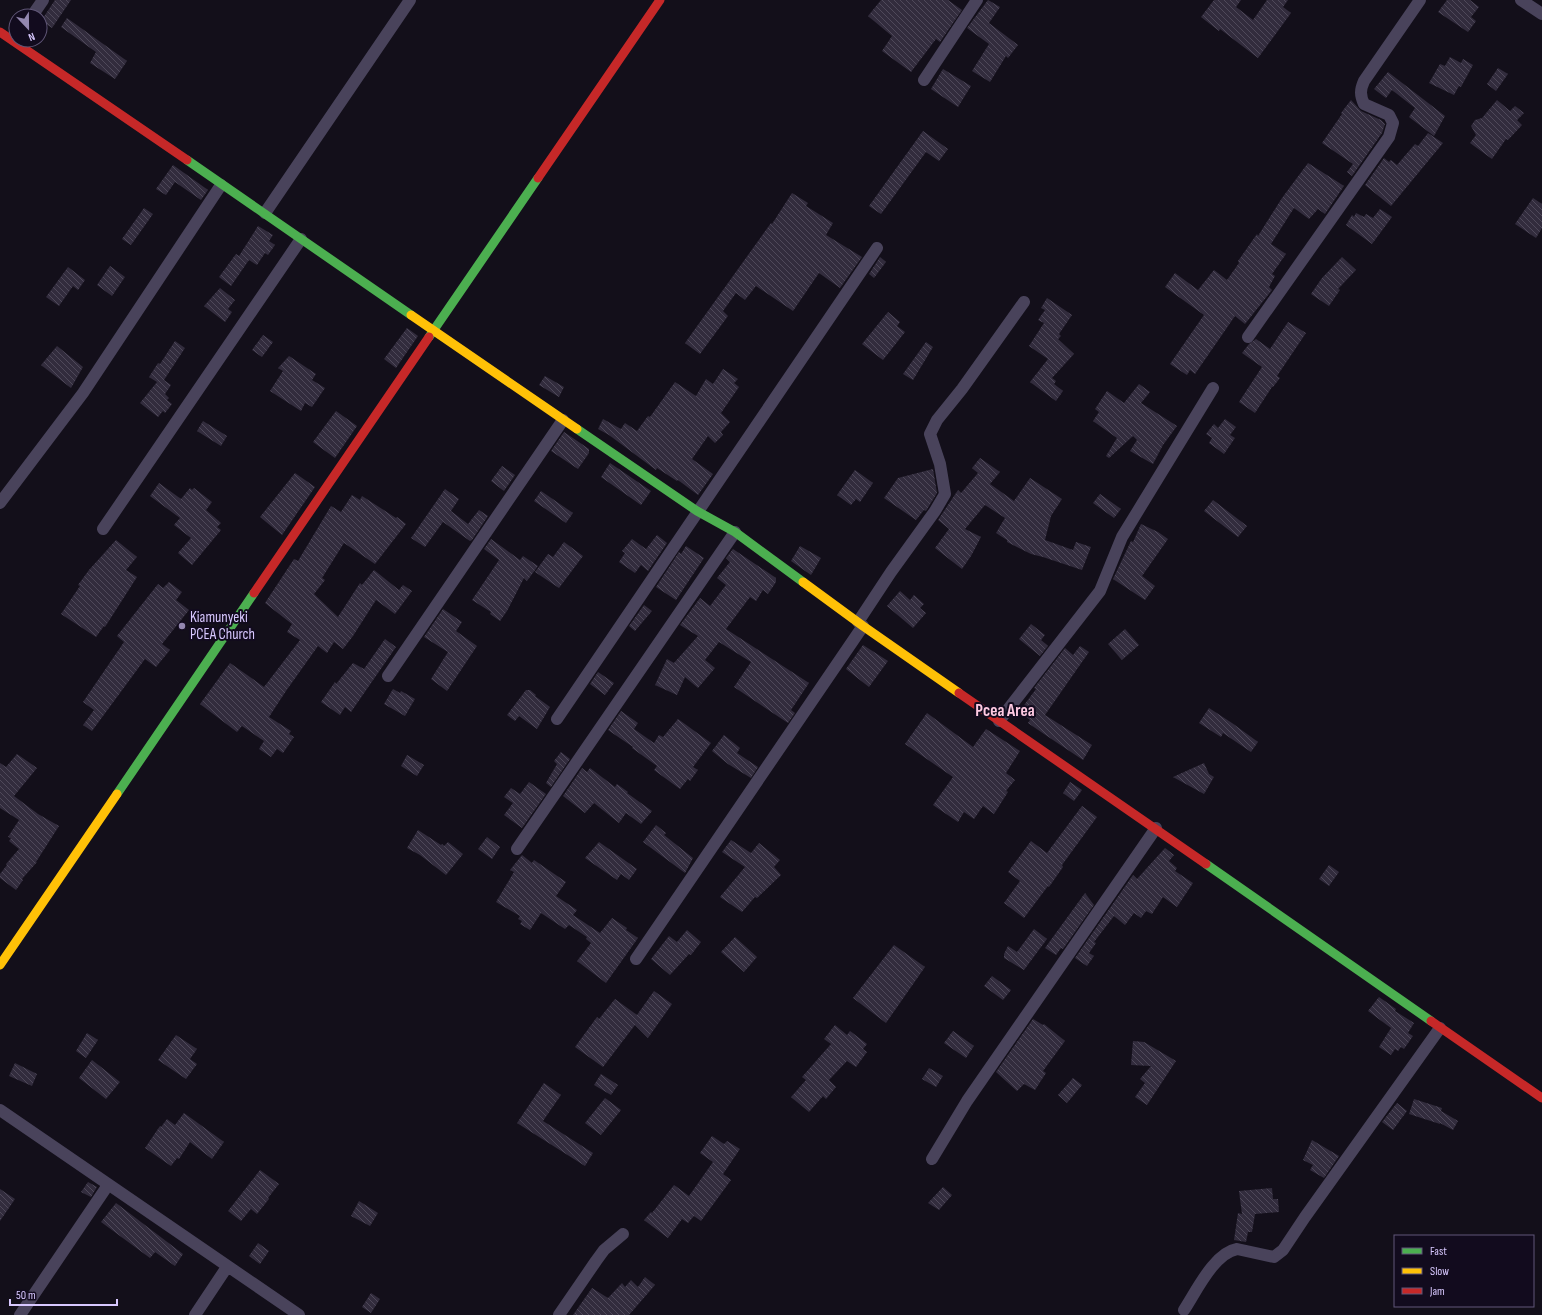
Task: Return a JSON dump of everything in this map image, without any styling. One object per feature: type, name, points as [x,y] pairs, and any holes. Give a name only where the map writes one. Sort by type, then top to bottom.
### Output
[{"type":"street","points":[[265,213],[410,0]]},
{"type":"street","points":[[0,965],[660,0]]},
{"type":"street","points":[[924,80],[976,0]]},
{"type":"street","points":[[1248,337],[1389,137],[1393,123],[1389,115],[1364,104],[1360,94],[1361,88],[1364,80],[1420,0]]},
{"type":"street","points":[[1521,0],[1542,14]]},
{"type":"street","points":[[26,48],[221,185],[265,213],[563,420],[697,511],[735,532],[861,624],[999,721],[1156,828],[1542,1098]]},
{"type":"street","points":[[0,503],[83,393],[221,185]]},
{"type":"street","points":[[103,529],[301,239]]},
{"type":"street","points":[[557,719],[877,248]]},
{"type":"street","points":[[636,959],[861,624],[891,572],[935,511],[945,494],[940,464],[930,434],[937,420],[962,389],[1024,302]]},
{"type":"street","points":[[999,721],[1100,591],[1122,536],[1213,388]]},
{"type":"street","points":[[388,676],[563,420]]},
{"type":"street","points":[[517,849],[735,532]]},
{"type":"street","points":[[932,1159],[967,1101],[1156,828]]},
{"type":"street","points":[[1184,1310],[1214,1265],[1224,1254],[1236,1249],[1274,1257],[1283,1250],[1440,1028]]},
{"type":"street","points":[[0,1110],[299,1315]]},
{"type":"street","points":[[20,1315],[108,1184]]},
{"type":"street","points":[[559,1315],[604,1250],[623,1234]]},
{"type":"street","points":[[195,1315],[227,1267]]},
{"type":"building","points":[[55,0],[71,0],[52,28],[48,25],[48,10]]},
{"type":"building","points":[[881,0],[948,0],[962,10],[940,42],[936,39],[911,72],[882,51],[892,36],[868,16]]},
{"type":"building","points":[[988,0],[1000,7],[989,23],[1018,45],[1008,58],[1006,56],[990,82],[972,71],[989,44],[967,28]]},
{"type":"building","points":[[1214,0],[1241,0],[1236,7],[1253,20],[1267,0],[1288,0],[1283,7],[1291,13],[1258,58],[1220,29],[1219,31],[1201,17]]},
{"type":"building","points":[[1447,0],[1470,0],[1479,7],[1471,17],[1476,21],[1468,32],[1438,12]]},
{"type":"building","points":[[67,18],[127,61],[115,79],[90,63],[96,52],[61,27]]},
{"type":"building","points":[[1450,57],[1461,63],[1463,59],[1473,65],[1461,87],[1459,86],[1454,95],[1429,83],[1440,64],[1445,66]]},
{"type":"building","points":[[1498,68],[1508,74],[1496,91],[1487,84]]},
{"type":"building","points":[[943,69],[971,86],[958,107],[931,89]]},
{"type":"building","points":[[1388,72],[1445,116],[1434,136],[1409,117],[1415,108],[1392,90],[1386,98],[1374,89]]},
{"type":"building","points":[[1351,100],[1361,111],[1381,120],[1385,124],[1382,133],[1352,176],[1347,172],[1353,164],[1322,143]]},
{"type":"building","points":[[1497,100],[1510,111],[1515,106],[1524,113],[1517,120],[1522,125],[1508,140],[1506,139],[1492,159],[1470,143],[1476,135],[1471,126],[1475,120],[1482,118]]},
{"type":"building","points":[[923,131],[948,149],[939,161],[926,152],[881,214],[869,206]]},
{"type":"building","points":[[1428,133],[1443,143],[1391,206],[1365,185],[1384,158],[1389,162],[1391,160],[1397,165],[1415,144],[1418,146]]},
{"type":"building","points":[[1308,163],[1344,186],[1325,214],[1318,209],[1309,219],[1294,208],[1271,244],[1286,254],[1272,274],[1275,276],[1269,287],[1272,290],[1245,324],[1235,316],[1195,374],[1190,370],[1187,375],[1170,364],[1204,315],[1165,287],[1175,273],[1198,290],[1214,270],[1227,280],[1239,263],[1238,261],[1257,234],[1258,236],[1282,198]]},
{"type":"building","points":[[173,165],[208,190],[201,200],[175,182],[166,195],[156,189]]},
{"type":"building","points":[[792,193],[808,203],[806,206],[833,223],[826,235],[862,257],[840,288],[819,273],[793,311],[756,286],[745,300],[736,293],[723,311],[728,316],[700,354],[685,343],[771,223],[772,224]]},
{"type":"building","points":[[1533,198],[1542,204],[1542,228],[1536,238],[1515,224]]},
{"type":"building","points":[[144,208],[153,214],[131,245],[122,239]]},
{"type":"building","points":[[1380,209],[1392,217],[1372,244],[1346,225],[1352,215],[1354,217],[1356,213],[1364,217],[1366,214],[1373,218]]},
{"type":"building","points":[[258,226],[273,235],[269,241],[275,245],[268,255],[265,253],[257,265],[249,260],[231,286],[219,277],[236,254],[239,256]]},
{"type":"building","points":[[880,257],[886,262],[874,278],[869,274]]},
{"type":"building","points":[[1342,257],[1356,270],[1338,289],[1340,290],[1329,306],[1311,294],[1322,278]]},
{"type":"building","points":[[110,266],[125,277],[112,296],[97,285]]},
{"type":"building","points":[[68,267],[85,280],[78,290],[73,286],[59,306],[46,297]]},
{"type":"building","points":[[220,288],[235,300],[228,309],[232,312],[225,322],[204,306]]},
{"type":"building","points":[[1047,298],[1072,315],[1059,334],[1061,336],[1058,339],[1074,354],[1052,378],[1056,381],[1054,384],[1063,391],[1056,401],[1030,382],[1048,359],[1029,346],[1044,323],[1038,320],[1045,310],[1041,308]]},
{"type":"building","points":[[888,312],[900,322],[897,326],[905,332],[883,360],[862,344]]},
{"type":"building","points":[[1288,322],[1306,333],[1277,376],[1280,378],[1272,387],[1255,413],[1239,402],[1262,367],[1242,353],[1249,344],[1256,339],[1270,349]]},
{"type":"building","points":[[407,328],[418,336],[396,368],[384,359]]},
{"type":"building","points":[[263,335],[273,342],[262,357],[252,350]]},
{"type":"building","points":[[175,341],[185,348],[164,380],[171,385],[165,394],[169,398],[167,400],[172,404],[165,413],[163,411],[158,417],[140,403],[157,382],[149,377],[158,363],[160,364]]},
{"type":"building","points":[[926,342],[933,347],[913,380],[903,374]]},
{"type":"building","points":[[57,346],[83,367],[71,388],[41,365]]},
{"type":"building","points":[[289,356],[316,374],[312,380],[325,388],[312,407],[305,403],[301,411],[270,391],[283,371],[278,368]]},
{"type":"building","points":[[723,369],[738,379],[734,383],[739,387],[721,413],[730,422],[721,432],[723,435],[715,443],[708,436],[692,459],[713,474],[698,495],[678,480],[677,481],[657,468],[656,470],[609,435],[598,429],[603,419],[621,429],[625,423],[637,431],[648,416],[650,417],[675,382],[696,396],[706,379],[713,384]]},
{"type":"building","points":[[545,376],[564,387],[559,397],[539,385]]},
{"type":"building","points":[[1139,384],[1150,392],[1141,403],[1177,426],[1163,445],[1153,464],[1130,451],[1137,440],[1133,436],[1109,458],[1106,456],[1117,438],[1093,421],[1099,412],[1095,409],[1107,391],[1124,403]]},
{"type":"building","points":[[336,411],[357,426],[335,458],[313,442]]},
{"type":"building","points":[[1225,419],[1236,427],[1230,435],[1235,438],[1224,454],[1209,443],[1212,438],[1206,434],[1214,424],[1218,428]]},
{"type":"building","points":[[203,421],[227,436],[221,446],[197,431]]},
{"type":"building","points":[[564,432],[589,449],[589,453],[578,469],[551,451]]},
{"type":"building","points":[[980,458],[1000,472],[990,484],[1014,501],[1030,478],[1062,499],[1051,516],[1045,540],[1073,550],[1076,542],[1091,547],[1082,570],[1031,554],[1007,542],[1007,540],[996,533],[1005,518],[985,505],[965,529],[981,537],[962,569],[935,548],[949,529],[938,520],[958,490],[961,493],[978,473],[972,468]]},
{"type":"building","points":[[610,463],[651,491],[641,505],[601,477]]},
{"type":"building","points":[[502,466],[515,475],[504,491],[491,481]]},
{"type":"building","points":[[933,469],[937,493],[926,511],[924,510],[916,520],[884,498],[898,478]]},
{"type":"building","points":[[855,470],[873,483],[860,502],[856,499],[851,505],[837,495]]},
{"type":"building","points":[[295,473],[315,487],[282,535],[260,517]]},
{"type":"building","points":[[159,483],[181,499],[190,488],[192,490],[194,488],[212,502],[206,510],[221,523],[217,527],[221,530],[192,565],[178,553],[191,538],[174,525],[180,518],[150,496]]},
{"type":"building","points":[[445,489],[459,499],[451,511],[468,524],[479,510],[488,516],[470,541],[443,522],[425,547],[411,538]]},
{"type":"building","points":[[541,491],[573,513],[566,523],[534,501]]},
{"type":"building","points":[[1100,494],[1121,509],[1114,518],[1093,503]]},
{"type":"building","points":[[352,495],[360,500],[362,496],[406,524],[375,564],[344,543],[322,578],[325,580],[314,594],[338,617],[360,583],[362,585],[374,570],[399,590],[403,585],[412,591],[395,614],[376,600],[343,649],[334,642],[327,653],[318,646],[269,717],[291,731],[289,734],[294,737],[283,753],[277,749],[271,757],[259,749],[264,741],[242,726],[237,732],[200,704],[230,663],[264,687],[300,640],[287,632],[292,624],[265,603],[294,559],[298,561],[331,506],[341,512]]},
{"type":"building","points":[[1213,500],[1247,526],[1238,537],[1204,511]]},
{"type":"building","points":[[1141,524],[1158,532],[1168,539],[1142,576],[1155,586],[1145,600],[1113,579]]},
{"type":"building","points":[[657,535],[667,543],[648,571],[641,565],[635,573],[619,562],[625,553],[622,551],[632,539],[646,549]]},
{"type":"building","points":[[491,539],[520,560],[523,556],[538,566],[527,581],[524,578],[507,611],[500,621],[490,614],[491,612],[472,600],[499,560],[484,549]]},
{"type":"building","points":[[116,540],[137,557],[126,570],[137,577],[105,627],[104,626],[96,637],[61,614],[80,586],[78,585],[89,570]]},
{"type":"building","points":[[564,542],[583,556],[559,588],[535,572],[548,554],[553,557]]},
{"type":"building","points":[[686,546],[704,558],[676,600],[656,587],[679,552],[681,554]]},
{"type":"building","points":[[800,546],[821,558],[811,575],[791,561]]},
{"type":"building","points":[[733,549],[776,578],[776,582],[768,594],[763,590],[756,601],[750,597],[726,629],[809,683],[791,710],[795,713],[788,723],[734,687],[751,662],[719,642],[705,660],[715,668],[698,688],[685,677],[677,695],[655,685],[667,659],[674,663],[698,636],[680,625],[700,598],[710,606],[726,585],[717,578],[730,562],[726,558]]},
{"type":"building","points":[[169,582],[182,592],[176,600],[189,610],[162,644],[170,650],[156,667],[145,659],[92,731],[83,725],[94,710],[83,702],[124,642],[117,636],[158,584],[163,588]]},
{"type":"building","points":[[900,591],[910,600],[914,595],[924,604],[920,608],[926,613],[913,628],[887,606]]},
{"type":"building","points":[[644,605],[652,611],[635,631],[629,626]]},
{"type":"building","points":[[443,609],[462,622],[456,631],[477,646],[447,691],[431,679],[448,652],[424,637]]},
{"type":"building","points":[[1031,624],[1045,635],[1041,640],[1048,646],[1040,656],[1019,639]]},
{"type":"building","points":[[1125,629],[1139,645],[1122,660],[1108,644]]},
{"type":"building","points":[[385,639],[396,647],[351,712],[345,707],[340,715],[321,702],[335,682],[336,684],[353,663],[364,669]]},
{"type":"building","points":[[863,645],[888,661],[869,687],[846,669]]},
{"type":"building","points":[[1080,646],[1089,652],[1045,715],[1092,745],[1083,760],[1028,723],[1030,720],[1019,712],[1036,689],[1034,688],[1065,648],[1073,655]]},
{"type":"building","points":[[598,672],[614,683],[605,695],[590,684]]},
{"type":"building","points":[[393,689],[400,693],[401,691],[415,699],[405,716],[384,704]]},
{"type":"building","points":[[526,690],[530,690],[536,695],[535,696],[550,707],[537,729],[519,716],[515,721],[507,715]]},
{"type":"building","points":[[1209,708],[1258,742],[1251,752],[1223,733],[1221,737],[1199,723]]},
{"type":"building","points":[[621,711],[638,723],[634,729],[654,743],[659,735],[663,737],[678,719],[711,743],[693,767],[698,770],[690,781],[688,779],[680,789],[654,770],[657,766],[608,730]]},
{"type":"building","points":[[927,713],[973,747],[986,729],[1020,751],[1006,773],[1015,780],[1006,791],[1008,792],[994,814],[983,806],[974,819],[964,812],[958,822],[933,805],[953,777],[905,744]]},
{"type":"building","points":[[724,735],[740,748],[737,753],[758,767],[751,778],[728,764],[712,751]]},
{"type":"building","points":[[561,752],[570,759],[551,787],[546,783],[557,764],[554,761]]},
{"type":"building","points":[[17,754],[37,768],[14,796],[38,814],[59,826],[37,862],[22,879],[23,880],[16,890],[0,878],[0,874],[7,865],[6,864],[19,849],[9,841],[11,838],[8,837],[19,820],[0,808],[0,763],[6,767]]},
{"type":"building","points":[[407,755],[424,765],[417,776],[401,766]]},
{"type":"building","points":[[1204,763],[1209,774],[1214,777],[1204,794],[1173,777]]},
{"type":"building","points":[[582,768],[587,772],[590,768],[615,787],[617,784],[652,811],[641,824],[626,813],[619,823],[594,803],[585,813],[563,796]]},
{"type":"building","points":[[529,782],[546,794],[522,828],[504,815],[513,803],[504,797],[511,788],[520,794]]},
{"type":"building","points":[[1070,782],[1082,790],[1074,801],[1063,793]]},
{"type":"building","points":[[1082,806],[1097,817],[1062,865],[1063,867],[1049,887],[1048,886],[1024,918],[1004,903],[1020,881],[1008,872],[1031,841],[1047,853]]},
{"type":"building","points":[[656,825],[666,833],[664,835],[693,858],[685,873],[643,842]]},
{"type":"building","points":[[418,830],[441,845],[442,844],[444,846],[448,842],[463,854],[446,875],[420,855],[407,848]]},
{"type":"building","points":[[487,837],[500,847],[492,859],[478,849]]},
{"type":"building","points":[[731,840],[751,853],[759,843],[780,860],[774,867],[781,875],[757,898],[755,897],[742,912],[720,897],[745,867],[722,852]]},
{"type":"building","points":[[599,842],[637,869],[629,880],[621,874],[617,880],[585,858]]},
{"type":"building","points":[[1165,848],[1174,855],[1169,861],[1177,868],[1175,871],[1193,883],[1177,907],[1163,897],[1152,914],[1146,911],[1141,918],[1134,913],[1125,925],[1114,916],[1094,942],[1096,943],[1089,953],[1094,956],[1087,966],[1075,958],[1133,875],[1137,879]]},
{"type":"building","points":[[522,855],[532,863],[534,860],[566,882],[556,896],[577,910],[573,915],[600,933],[612,918],[627,928],[626,930],[638,938],[606,983],[577,961],[591,943],[586,939],[587,937],[569,925],[565,929],[541,913],[530,930],[520,924],[522,921],[518,919],[520,916],[496,902],[514,872],[510,870]]},
{"type":"building","points":[[1329,865],[1339,872],[1329,886],[1319,879]]},
{"type":"building","points":[[1085,893],[1094,905],[1063,949],[1061,948],[1056,955],[1045,948]]},
{"type":"building","points":[[1034,929],[1047,939],[1024,970],[1004,958],[1004,954],[1008,946],[1017,952]]},
{"type":"building","points":[[687,930],[701,942],[691,955],[689,954],[670,975],[651,959],[669,936],[677,942]]},
{"type":"building","points":[[735,937],[757,957],[744,972],[721,952]]},
{"type":"building","points":[[894,945],[925,967],[886,1023],[853,998]]},
{"type":"building","points":[[992,976],[1011,990],[1003,1000],[984,986]]},
{"type":"building","points":[[654,991],[672,1004],[648,1038],[635,1025],[603,1067],[575,1047],[597,1017],[599,1019],[615,999],[637,1015]]},
{"type":"building","points":[[1379,997],[1396,1009],[1395,1011],[1414,1023],[1408,1033],[1413,1036],[1404,1049],[1401,1047],[1398,1051],[1395,1049],[1391,1055],[1379,1047],[1391,1028],[1368,1011]]},
{"type":"building","points":[[1033,1019],[1043,1025],[1044,1024],[1065,1041],[1043,1071],[1046,1073],[1035,1090],[1024,1084],[1017,1091],[996,1072]]},
{"type":"building","points":[[835,1025],[847,1035],[850,1031],[867,1044],[863,1049],[867,1052],[856,1067],[847,1061],[829,1080],[836,1087],[826,1099],[823,1096],[809,1112],[791,1097],[806,1080],[802,1077],[831,1044],[824,1039]]},
{"type":"building","points":[[953,1031],[974,1046],[966,1058],[944,1043]]},
{"type":"building","points":[[87,1033],[98,1040],[86,1058],[76,1051]]},
{"type":"building","points":[[176,1035],[197,1049],[190,1059],[197,1064],[186,1079],[158,1060]]},
{"type":"building","points":[[1133,1041],[1144,1042],[1176,1061],[1147,1105],[1135,1097],[1145,1083],[1140,1079],[1151,1066],[1131,1065]]},
{"type":"building","points":[[92,1060],[120,1082],[106,1099],[79,1078]]},
{"type":"building","points":[[15,1063],[37,1074],[32,1086],[9,1076]]},
{"type":"building","points":[[929,1068],[943,1076],[936,1087],[922,1079]]},
{"type":"building","points":[[601,1074],[618,1085],[611,1095],[594,1085]]},
{"type":"building","points":[[1073,1078],[1082,1085],[1067,1103],[1058,1095]]},
{"type":"building","points":[[544,1083],[561,1095],[543,1121],[593,1153],[585,1166],[517,1123]]},
{"type":"building","points":[[605,1098],[621,1110],[601,1135],[585,1123]]},
{"type":"building","points":[[1414,1099],[1442,1108],[1441,1111],[1458,1121],[1453,1130],[1440,1123],[1409,1114]]},
{"type":"building","points":[[1397,1103],[1407,1111],[1393,1130],[1382,1122]]},
{"type":"building","points":[[184,1113],[224,1142],[212,1159],[190,1142],[179,1159],[177,1158],[171,1166],[145,1148],[160,1126],[161,1127],[167,1119],[175,1125]]},
{"type":"building","points":[[712,1136],[724,1144],[727,1141],[740,1149],[723,1174],[731,1180],[701,1221],[694,1216],[688,1223],[682,1219],[668,1238],[644,1220],[651,1212],[652,1213],[674,1185],[689,1196],[713,1162],[700,1153]]},
{"type":"building","points":[[1312,1140],[1339,1156],[1324,1178],[1310,1170],[1313,1165],[1303,1160]]},
{"type":"building","points":[[260,1170],[279,1184],[257,1214],[251,1209],[241,1221],[228,1211]]},
{"type":"building","points":[[88,1182],[97,1187],[91,1197],[81,1192]]},
{"type":"building","points":[[943,1187],[952,1195],[939,1210],[928,1203]]},
{"type":"building","points":[[1272,1188],[1273,1199],[1278,1199],[1279,1212],[1255,1214],[1252,1232],[1248,1232],[1246,1242],[1234,1240],[1238,1213],[1242,1214],[1239,1191]]},
{"type":"building","points":[[0,1189],[15,1199],[0,1221]]},
{"type":"building","points":[[359,1201],[378,1213],[370,1226],[351,1216]]},
{"type":"building","points":[[116,1203],[183,1254],[175,1266],[155,1252],[150,1258],[101,1222]]},
{"type":"building","points":[[258,1243],[269,1251],[260,1264],[249,1256]]},
{"type":"building","points":[[645,1277],[655,1285],[629,1315],[573,1315],[592,1288],[608,1298],[622,1283],[625,1287],[631,1280],[638,1287]]},
{"type":"building","points":[[371,1293],[380,1299],[371,1313],[362,1307]]},
{"type":"traffic: fast","points":[[187,160],[411,315]]},
{"type":"traffic: fast","points":[[429,337],[538,178]]},
{"type":"traffic: fast","points":[[577,429],[697,511],[735,532],[803,582]]},
{"type":"traffic: fast","points":[[117,794],[254,593]]},
{"type":"traffic: fast","points":[[1206,864],[1431,1021]]},
{"type":"traffic: slow","points":[[411,315],[577,429]]},
{"type":"traffic: slow","points":[[803,582],[959,693]]},
{"type":"traffic: slow","points":[[0,965],[117,794]]},
{"type":"traffic: jam","points":[[538,178],[660,0]]},
{"type":"traffic: jam","points":[[0,32],[187,160]]},
{"type":"traffic: jam","points":[[254,593],[429,337]]},
{"type":"traffic: jam","points":[[959,693],[1206,864]]},
{"type":"traffic: jam","points":[[1431,1021],[1542,1098]]},
{"type":"place","name":"Kiamunyeki PCEA Church","points":[[182,626]]},
{"type":"district","name":"Pcea Area","points":[[1005,710]]}]
